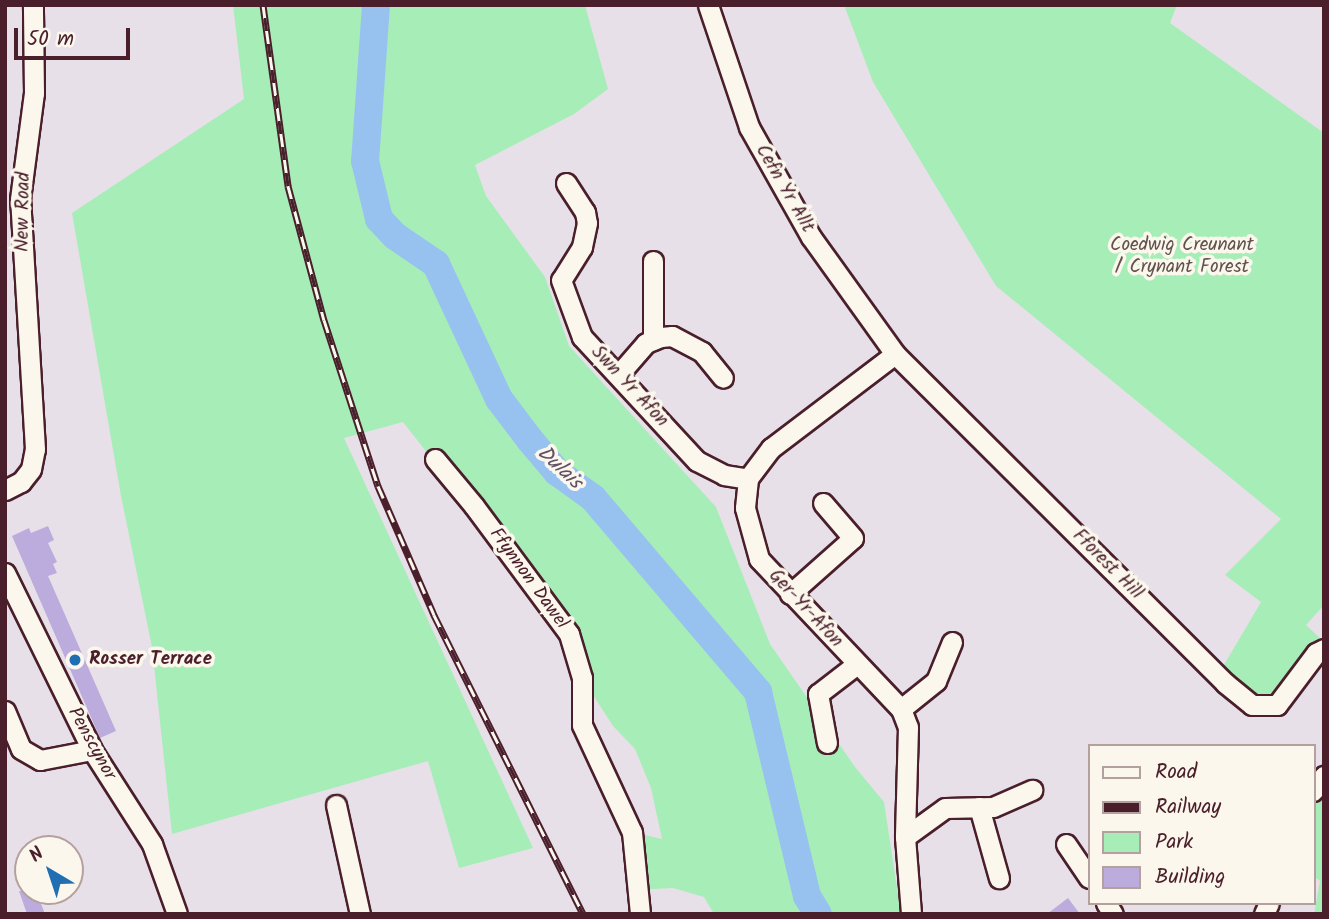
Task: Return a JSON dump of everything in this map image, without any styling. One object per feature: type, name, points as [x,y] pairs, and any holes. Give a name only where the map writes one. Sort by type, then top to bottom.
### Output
[{"type":"street","name":"New Road","points":[[5,490],[21,482],[31,468],[35,449],[20,199],[34,93],[33,5]]},
{"type":"street","name":"Cefn Yr Allt","points":[[708,5],[749,127],[811,237],[895,354]]},
{"type":"street","name":"Swn Yr Afon","points":[[566,183],[585,212],[587,223],[582,247],[564,271],[562,287],[582,337],[697,461],[724,475],[748,479]]},
{"type":"street","points":[[653,261],[653,340]]},
{"type":"street","points":[[619,374],[653,340],[672,336],[684,340],[702,352],[723,378]]},
{"type":"street","points":[[748,479],[771,448],[895,354]]},
{"type":"street","name":"Fforest Hill","points":[[895,354],[1225,683],[1252,705],[1277,705],[1316,653],[1324,649]]},
{"type":"street","name":"Ffynnon Dawel","points":[[435,460],[482,515],[569,634],[582,678],[582,726],[632,832],[640,914]]},
{"type":"street","name":"Ger-Yr-Afon","points":[[748,479],[745,508],[759,559],[789,594],[901,709]]},
{"type":"street","points":[[789,594],[853,538],[823,503]]},
{"type":"street","name":"Penscynor","points":[[5,573],[92,750],[152,844],[177,914]]},
{"type":"street","points":[[911,914],[905,837],[908,727],[901,709],[936,681],[952,642]]},
{"type":"street","points":[[827,743],[818,694],[857,664]]},
{"type":"street","points":[[5,711],[21,749],[40,761],[92,750]]},
{"type":"street","points":[[905,837],[945,808],[993,807],[1032,790]]},
{"type":"street","points":[[336,805],[360,914]]},
{"type":"street","points":[[979,807],[999,878]]},
{"type":"street","points":[[1066,844],[1088,877]]},
{"type":"green space","points":[[233,5],[585,5],[608,89],[574,114],[475,165],[486,196],[545,277],[569,346],[716,507],[770,644],[855,767],[884,802],[901,914],[714,914],[704,897],[673,888],[636,890],[632,832],[662,839],[651,788],[635,749],[613,726],[582,678],[569,634],[403,422],[344,438],[533,848],[459,868],[428,761],[172,834],[152,647],[121,496],[72,213],[244,99]]},
{"type":"green space","name":"Coedwig Creunant / Crynant Forest","points":[[844,5],[1177,5],[1170,23],[1324,133],[1324,605],[1306,625],[1322,640],[1277,705],[1252,705],[1218,675],[1261,602],[1225,575],[1281,519],[996,286],[873,82]]},
{"type":"green space","points":[[1323,781],[1324,914],[1314,914],[1320,881],[1315,877],[1315,791]]},
{"type":"building","name":"Rosser Terrace","points":[[48,526],[54,540],[48,543],[57,562],[53,564],[57,573],[48,576],[116,731],[100,738],[12,536],[29,528],[31,533]]},
{"type":"building","points":[[1068,898],[1080,914],[1047,914]]},
{"type":"building","points":[[24,905],[41,905],[45,914],[27,914]]},
{"type":"waterway","name":"Dulais","points":[[376,5],[365,161],[379,219],[395,236],[436,264],[499,399],[530,440],[557,472],[593,498],[758,692],[807,896],[818,914]]},
{"type":"railway","points":[[263,5],[288,186],[324,320],[378,486],[434,615],[583,914]]},
{"type":"place","name":"Rosser Terrace","points":[[75,660]]}]
